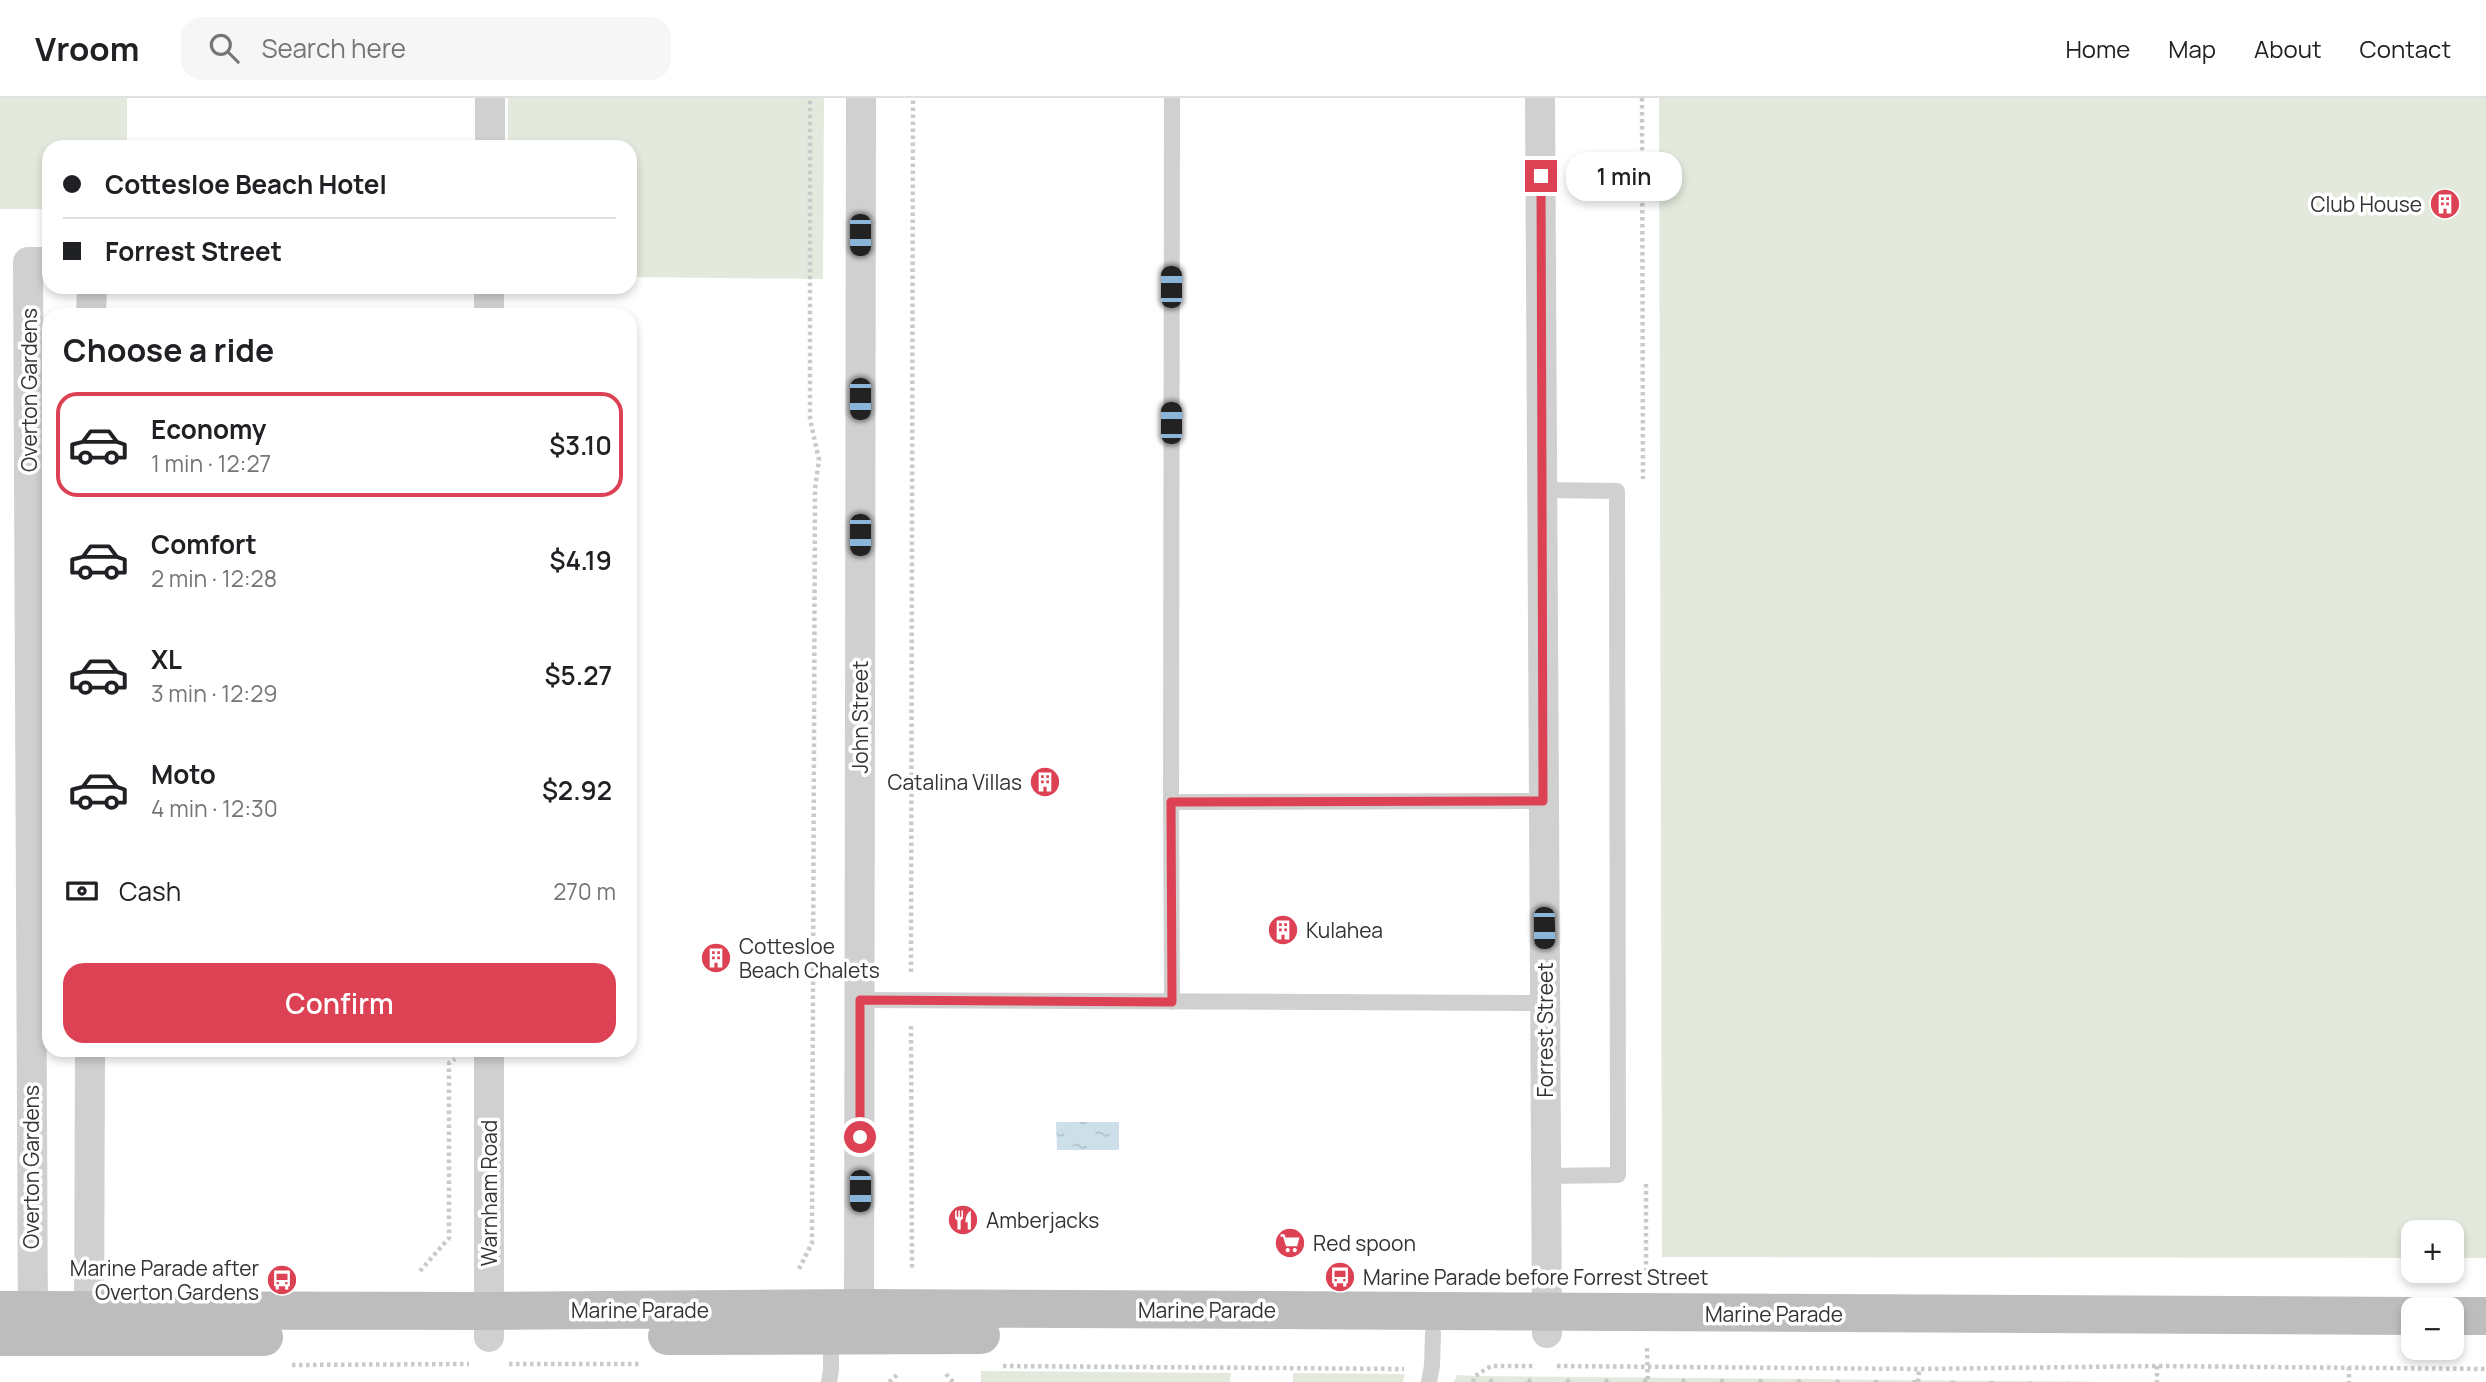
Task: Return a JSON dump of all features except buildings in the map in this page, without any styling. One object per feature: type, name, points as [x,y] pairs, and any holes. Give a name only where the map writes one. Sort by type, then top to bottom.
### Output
[{"type":"main road","name":"Marine Parade","points":[[16,1323],[89,1323],[489,1344],[850,1327],[1433,1333],[1548,1345],[2401,1316]]},
{"type":"main road","points":[[2464,1316],[2486,1316]]},
{"type":"main road","name":"Marine Parade","points":[[850,1327],[1548,1345],[2401,1335]]},
{"type":"main road","points":[[2464,1335],[2486,1335]]},
{"type":"street","points":[[489,140],[490,98]]},
{"type":"street","name":"John Street","points":[[850,1327],[860,1000],[861,98]]},
{"type":"street","name":"Forrest Street","points":[[1541,98],[1548,1345]]},
{"type":"street","name":"Overton Gardens","points":[[16,1323],[28,262],[42,262]]},
{"type":"street","points":[[89,1323],[90,1057]]},
{"type":"street","name":"Warnham Road","points":[[489,1057],[489,1344]]},
{"type":"lane","points":[[1172,98],[1172,1002]]},
{"type":"lane","points":[[1542,490],[1617,491],[1618,1175],[1546,1176]]},
{"type":"lane","points":[[1171,802],[1543,801]]},
{"type":"lane","points":[[860,1000],[1545,1003]]},
{"type":"lane","points":[[829,1382],[831,1370],[850,1327]]},
{"type":"lane","points":[[1429,1381],[1433,1333]]},
{"type":"path","points":[[796,1274],[812,1243],[815,489],[819,460],[810,419],[810,98]]},
{"type":"path","points":[[913,98],[911,1268],[918,1273]]},
{"type":"path","points":[[417,1274],[449,1238],[449,1063],[458,1057]]},
{"type":"path","points":[[287,1365],[489,1344],[649,1364]]},
{"type":"path","points":[[1473,1382],[1475,1376],[1491,1366],[1548,1345],[1919,1369],[2157,1366],[2486,1369]]},
{"type":"path","points":[[992,1366],[1409,1369],[1429,1381]]},
{"type":"path","points":[[2157,1366],[2157,1382]]},
{"type":"path","points":[[2349,1367],[2349,1382]]},
{"type":"path","points":[[1918,1382],[1919,1369]]},
{"type":"path","points":[[889,1382],[898,1374]]},
{"type":"green space","points":[[0,98],[127,98],[127,140],[42,140],[42,209],[0,209]]},
{"type":"green space","points":[[508,98],[824,98],[823,279],[637,277],[637,140],[508,140]]},
{"type":"green space","points":[[1659,98],[2486,98],[2486,1258],[2464,1258],[2464,1220],[2401,1220],[2401,1258],[1662,1257]]},
{"type":"green space","points":[[981,1371],[1231,1373],[1230,1382],[981,1382]]},
{"type":"green space","points":[[1293,1373],[1405,1374],[1403,1382],[1293,1382]]},
{"type":"green space","points":[[1457,1375],[1475,1376],[2117,1382],[1454,1382]]},
{"type":"water","points":[[1056,1122],[1119,1122],[1119,1150],[1057,1150]]},
{"type":"place","name":"Club House","points":[[2445,204]]},
{"type":"place","name":"Catalina Villas","points":[[1045,782]]},
{"type":"place","name":"Kulahea","points":[[1283,930]]},
{"type":"place","name":"Cottesloe Beach Chalets","points":[[716,958]]},
{"type":"place","name":"Amberjacks","points":[[963,1220]]},
{"type":"place","name":"Red spoon","points":[[1290,1243]]},
{"type":"place","name":"Marine Parade before Forrest Street","points":[[1340,1277]]},
{"type":"place","name":"Marine Parade after Overton Gardens","points":[[282,1280]]},
{"type":"route","points":[[860,1137],[860,1000],[1172,1002],[1171,802],[1543,801],[1541,176]]}]
